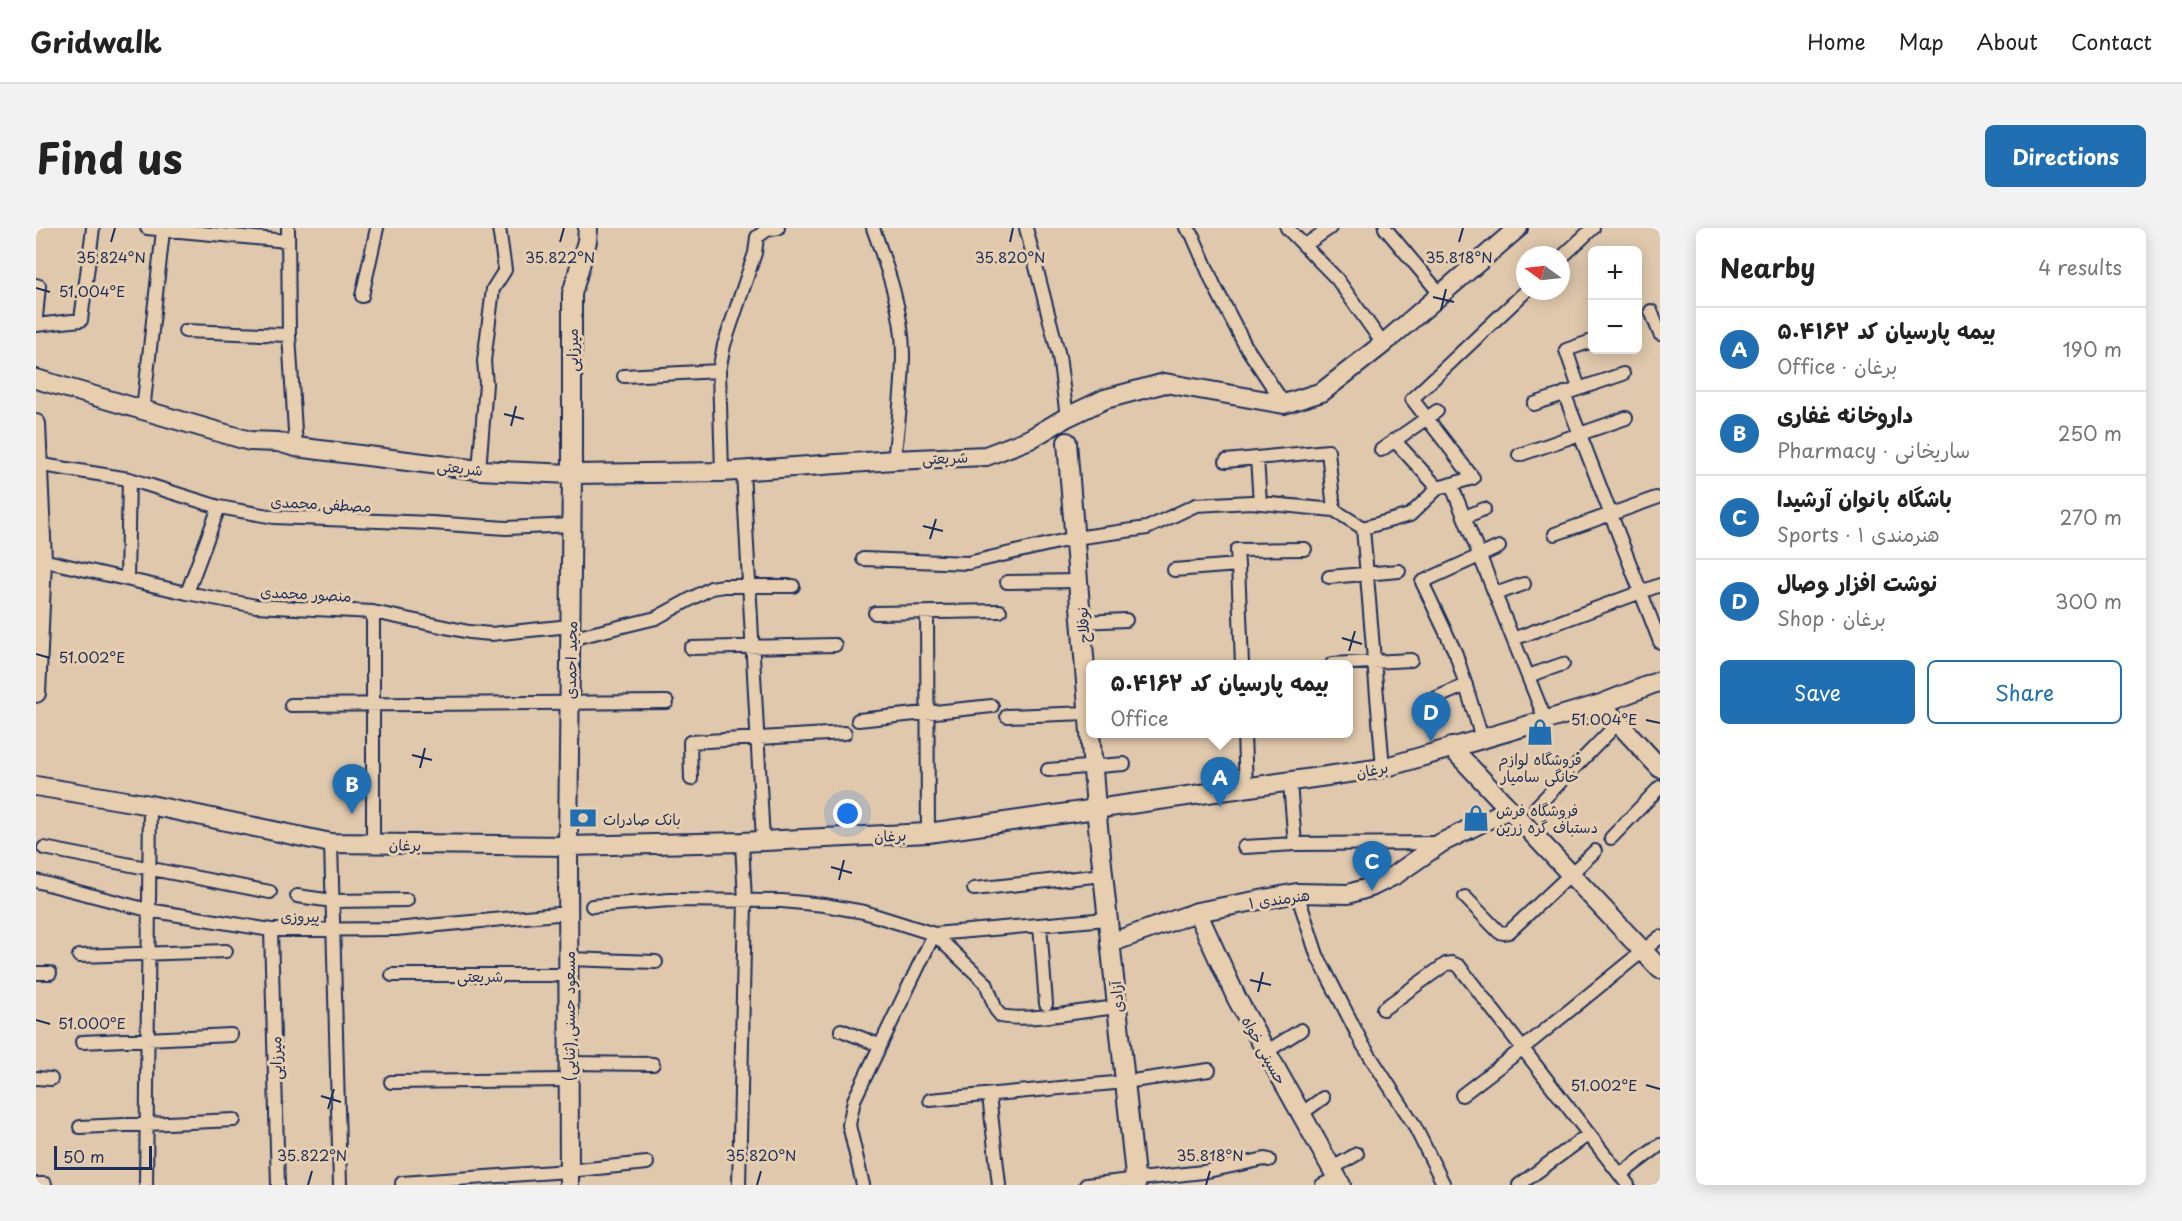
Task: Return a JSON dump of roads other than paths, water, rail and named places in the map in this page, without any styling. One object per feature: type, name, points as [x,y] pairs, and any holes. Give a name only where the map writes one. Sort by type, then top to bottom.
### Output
[{"type":"street","points":[[36,325],[81,320],[93,228]]},
{"type":"street","points":[[147,228],[287,241]]},
{"type":"street","points":[[288,228],[289,335],[296,447]]},
{"type":"street","points":[[362,296],[377,228]]},
{"type":"street","points":[[479,470],[486,384],[484,361],[493,290],[505,270],[499,228]]},
{"type":"street","name":"میرزایی","points":[[572,474],[572,294],[587,241],[588,228]]},
{"type":"street","points":[[873,228],[897,309],[903,352],[900,415],[894,460]]},
{"type":"street","points":[[1026,228],[1059,356],[1067,417]]},
{"type":"street","points":[[1186,228],[1192,234],[1214,285],[1245,345],[1284,404]]},
{"type":"street","points":[[1287,228],[1337,279],[1383,344]]},
{"type":"street","points":[[1305,245],[1330,228]]},
{"type":"street","points":[[1385,228],[1441,295]]},
{"type":"street","name":"شریعتی","points":[[36,379],[250,441],[278,442],[296,447],[479,470],[572,474],[722,472],[986,456],[1030,439],[1067,417],[1105,399],[1166,383],[1284,404],[1322,392],[1383,344],[1518,228]]},
{"type":"street","points":[[1570,250],[1593,228]]},
{"type":"street","points":[[722,472],[719,371],[724,345],[755,253],[757,237],[773,229]]},
{"type":"street","points":[[143,411],[163,231]]},
{"type":"street","points":[[36,317],[37,285]]},
{"type":"street","points":[[863,559],[968,563],[1075,538],[1147,528],[1196,505],[1260,503],[1334,510],[1363,528],[1410,515],[1438,488],[1473,478],[1432,414],[1412,399],[1516,300]]},
{"type":"street","points":[[1651,311],[1660,334]]},
{"type":"street","points":[[185,331],[289,335]]},
{"type":"street","points":[[1579,388],[1566,350],[1588,343]]},
{"type":"street","points":[[624,376],[719,371]]},
{"type":"street","points":[[1534,404],[1623,374]]},
{"type":"street","name":"شریعتی","points":[[36,389],[247,452],[275,454],[296,447]]},
{"type":"street","points":[[1564,393],[1660,642]]},
{"type":"street","points":[[1381,450],[1432,414]]},
{"type":"street","points":[[1520,455],[1626,418]]},
{"type":"street","points":[[36,424],[42,560],[36,693]]},
{"type":"street","points":[[1394,440],[1438,488]]},
{"type":"street","name":"نوفلاح","points":[[1067,442],[1086,684]]},
{"type":"street","points":[[1226,461],[1328,451],[1334,510]]},
{"type":"street","points":[[1257,458],[1260,503]]},
{"type":"street","name":"مصطفی محمدی","points":[[37,464],[129,479],[219,507],[274,517],[506,528],[572,525]]},
{"type":"street","points":[[743,471],[764,841]]},
{"type":"street","name":"مجید احمدی","points":[[568,846],[572,474]]},
{"type":"street","points":[[127,578],[129,479]]},
{"type":"street","points":[[1451,484],[1545,719]]},
{"type":"street","points":[[1555,534],[1656,498]]},
{"type":"street","points":[[187,593],[219,507]]},
{"type":"street","points":[[1465,518],[1484,509]]},
{"type":"street","points":[[1363,528],[1383,768]]},
{"type":"street","points":[[1482,738],[1456,654],[1422,582],[1499,546]]},
{"type":"street","points":[[1242,660],[1238,550],[1305,549]]},
{"type":"street","name":"منصور محمدی","points":[[42,560],[256,606],[373,612],[469,632],[491,634],[570,632],[656,618],[711,588],[793,586]]},
{"type":"street","points":[[1174,570],[1238,565]]},
{"type":"street","points":[[1329,577],[1399,571]]},
{"type":"street","points":[[1007,582],[1078,581]]},
{"type":"street","points":[[1495,594],[1524,584]]},
{"type":"street","points":[[1513,639],[1660,585]]},
{"type":"street","points":[[875,613],[1000,611]]},
{"type":"street","points":[[373,612],[373,844]]},
{"type":"street","points":[[927,613],[928,833]]},
{"type":"street","points":[[1081,622],[1126,620]]},
{"type":"street","points":[[691,648],[835,645]]},
{"type":"street","points":[[1353,663],[1411,660]]},
{"type":"street","points":[[1528,676],[1563,664]]},
{"type":"street","name":"برغان","points":[[36,786],[150,805],[331,843],[568,846],[742,842],[928,833],[1383,768],[1600,704],[1660,681]]},
{"type":"street","points":[[1436,698],[1466,685]]},
{"type":"street","points":[[291,705],[667,702]]},
{"type":"street","points":[[1600,704],[1660,768]]},
{"type":"street","points":[[858,720],[992,706]]},
{"type":"street","points":[[1007,716],[1086,721]]},
{"type":"street","points":[[1536,807],[1619,722]]},
{"type":"street","points":[[691,779],[690,742],[758,740],[845,733]]},
{"type":"street","name":"نوفلاح","points":[[1090,738],[1096,808]]},
{"type":"street","points":[[1244,738],[1246,789]]},
{"type":"street","points":[[1451,747],[1660,969]]},
{"type":"street","points":[[1048,770],[1124,764]]},
{"type":"street","points":[[1290,783],[1295,844]]},
{"type":"street","points":[[1611,838],[1660,787]]},
{"type":"street","points":[[146,1185],[150,805]]},
{"type":"street","name":"آزادی","points":[[1096,808],[1136,1183]]},
{"type":"street","name":"هنرمندی ۱","points":[[1110,943],[1197,912],[1297,893],[1348,894],[1371,887],[1441,843],[1509,809]]},
{"type":"street","points":[[739,1185],[745,901],[742,842]]},
{"type":"street","points":[[331,843],[340,1185]]},
{"type":"street","points":[[1244,847],[1295,844],[1441,843]]},
{"type":"street","name":"مسعود حسنی (ثنایی)","points":[[568,846],[569,1178]]},
{"type":"street","points":[[44,848],[270,892]]},
{"type":"street","points":[[1465,897],[1498,932],[1509,932],[1595,851]]},
{"type":"street","points":[[974,889],[1102,875]]},
{"type":"street","name":"پیروزی","points":[[36,881],[148,910],[272,930],[395,929],[568,913]]},
{"type":"street","points":[[1297,893],[1317,955],[1363,1045],[1413,1123],[1444,1185]]},
{"type":"street","points":[[297,896],[333,901],[407,900]]},
{"type":"street","points":[[592,906],[670,900],[782,901],[824,904],[864,912],[934,934],[1107,919]]},
{"type":"street","name":"حسینی خواه","points":[[1197,912],[1237,999],[1301,1114],[1333,1179]]},
{"type":"street","points":[[1040,925],[1046,1004]]},
{"type":"street","name":"میرزایی","points":[[272,930],[278,1185]]},
{"type":"street","points":[[934,934],[986,983],[996,1011],[1001,1016],[1009,1018],[1048,1015],[1117,1007]]},
{"type":"street","points":[[863,1185],[849,1125],[850,1113],[879,1045],[934,934]]},
{"type":"street","points":[[1462,1095],[1643,952],[1660,936]]},
{"type":"street","points":[[79,956],[226,951]]},
{"type":"street","name":"شریعتی","points":[[392,975],[656,962]]},
{"type":"street","points":[[1383,1009],[1446,964],[1452,963],[1459,966],[1624,1180],[1660,1145]]},
{"type":"street","points":[[36,973],[50,973]]},
{"type":"street","points":[[841,1030],[879,1045]]},
{"type":"street","points":[[1266,1052],[1301,1030]]},
{"type":"street","points":[[82,1042],[231,1035]]},
{"type":"street","points":[[391,1082],[568,1072],[653,1064]]},
{"type":"street","points":[[930,1100],[1125,1082],[1209,1070]]},
{"type":"street","points":[[36,1078],[51,1079]]},
{"type":"street","points":[[989,1095],[999,1185]]},
{"type":"street","points":[[1301,1114],[1323,1098]]},
{"type":"street","points":[[80,1127],[234,1120]]},
{"type":"street","points":[[1519,1185],[1589,1134]]},
{"type":"street","points":[[1333,1179],[1357,1154]]},
{"type":"street","points":[[1086,1185],[1136,1183],[1269,1160]]},
{"type":"street","points":[[402,1184],[569,1178],[646,1163]]},
{"type":"street","points":[[36,1184],[45,1184]]},
{"type":"place","name":"فروشگاه لوازم خانگی سامیار","points":[[1540,732]]},
{"type":"place","name":"نوشت افزار وصال","points":[[1431,742]]},
{"type":"place","name":"بیمه پارسیان کد ۵۰۴۱۶۲","points":[[1220,807]]},
{"type":"place","name":"داروخانه غفاری","points":[[352,814]]},
{"type":"place","name":"بانک صادرات","points":[[583,818]]},
{"type":"place","name":"فروشگاه فرش دستباف گره زرین","points":[[1476,818]]},
{"type":"place","name":"باشگاه بانوان آرشیدا","points":[[1372,891]]}]
